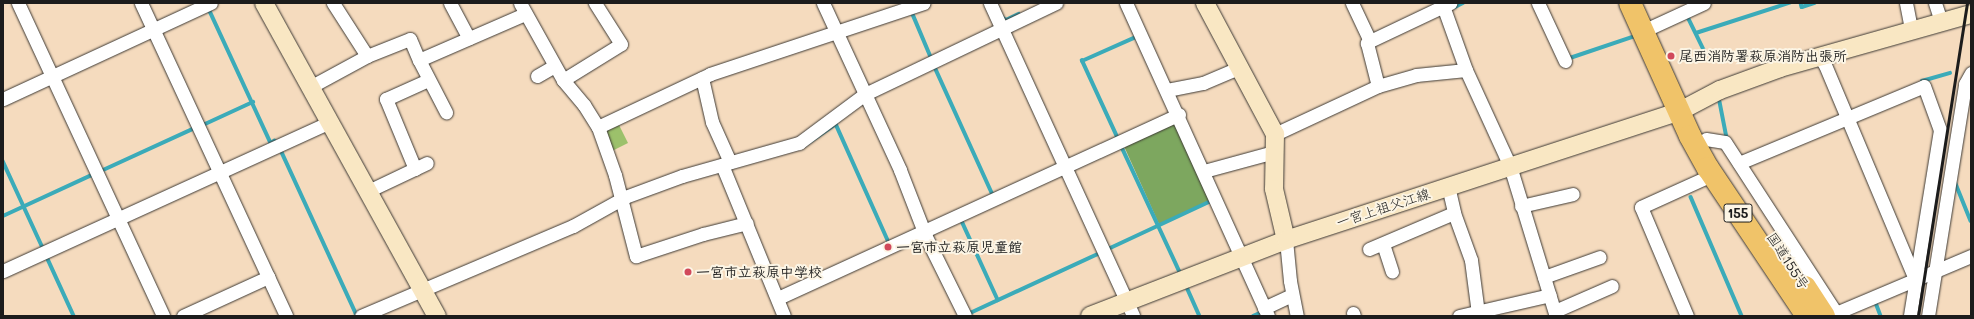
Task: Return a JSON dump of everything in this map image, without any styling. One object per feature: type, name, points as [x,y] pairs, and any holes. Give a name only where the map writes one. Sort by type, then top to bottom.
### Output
[{"type":"highway","name":"国道155号","points":[[1630,3],[1708,168],[1817,313]]},
{"type":"highway","name":"国道155号","points":[[1680,111],[1706,139],[1817,313]]},
{"type":"street","points":[[18,3],[163,316]]},
{"type":"street","points":[[141,3],[286,316]]},
{"type":"street","points":[[3,99],[211,3]]},
{"type":"street","points":[[264,3],[437,316]]},
{"type":"street","points":[[333,3],[368,56]]},
{"type":"street","points":[[450,3],[469,38]]},
{"type":"street","points":[[563,80],[621,44],[595,3]]},
{"type":"street","points":[[822,3],[865,94],[924,230],[965,316]]},
{"type":"street","points":[[598,127],[702,78],[809,40],[836,34],[924,3]]},
{"type":"street","points":[[990,3],[1130,309]]},
{"type":"street","points":[[361,316],[421,289],[574,226],[620,199],[726,164],[799,143],[865,94],[1001,27],[1056,3]]},
{"type":"street","points":[[1126,3],[1179,114],[1266,312],[1292,295]]},
{"type":"street","points":[[1205,3],[1275,134],[1274,189],[1286,240],[1292,295],[1297,316]]},
{"type":"street","points":[[1352,3],[1370,40]]},
{"type":"street","points":[[1538,3],[1565,61]]},
{"type":"street","points":[[1643,30],[1704,3]]},
{"type":"street","points":[[1906,3],[1911,29]]},
{"type":"street","points":[[1935,3],[1941,22]]},
{"type":"street","points":[[1378,86],[1367,42],[1445,4],[1466,70],[1510,166],[1555,313],[1612,286]]},
{"type":"street","points":[[419,60],[469,38],[523,7],[554,66],[598,127],[615,175],[636,256],[703,234],[747,223]]},
{"type":"street","name":"一宮上祖父江線","points":[[1090,316],[1130,309],[1241,256],[1448,186],[1680,111],[1739,83],[1819,56],[1911,29],[1971,14]]},
{"type":"street","points":[[310,87],[368,56],[410,39],[428,80],[446,112]]},
{"type":"street","points":[[1819,56],[1825,65],[1848,117],[1916,280]]},
{"type":"street","points":[[537,76],[554,66]]},
{"type":"street","points":[[1167,90],[1203,83],[1239,68]]},
{"type":"street","points":[[1275,134],[1378,86],[1416,75],[1466,70]]},
{"type":"street","points":[[1928,316],[1965,84],[1971,73]]},
{"type":"street","points":[[702,78],[712,122],[726,164],[747,223],[784,316]]},
{"type":"street","points":[[415,169],[386,99],[428,80]]},
{"type":"street","points":[[1739,163],[1924,86],[1940,130],[1916,268],[1916,280],[1910,316]]},
{"type":"street","points":[[778,298],[1179,114]]},
{"type":"street","points":[[3,271],[330,122]]},
{"type":"street","points":[[1706,139],[1725,142],[1739,163],[1817,313],[1916,280],[1971,256]]},
{"type":"street","points":[[1204,171],[1274,152]]},
{"type":"street","points":[[368,191],[427,163]]},
{"type":"street","points":[[1687,316],[1641,207],[1705,178],[1708,168]]},
{"type":"street","points":[[1448,186],[1454,213],[1471,260],[1475,314]]},
{"type":"street","points":[[1521,206],[1573,194]]},
{"type":"street","points":[[1369,249],[1454,213]]},
{"type":"street","points":[[1383,244],[1392,272]]},
{"type":"street","points":[[1544,277],[1600,257]]},
{"type":"street","points":[[183,316],[268,277]]},
{"type":"street","points":[[1459,316],[1501,312],[1550,295]]},
{"type":"green space","points":[[1170,122],[1176,124],[1211,201],[1159,224],[1123,144]]},
{"type":"green space","points":[[618,123],[628,143],[610,152],[605,129]]},
{"type":"waterway","points":[[1455,7],[1463,3]]},
{"type":"waterway","points":[[1696,33],[1789,3]]},
{"type":"waterway","points":[[1801,3],[1802,7],[1814,3]]},
{"type":"waterway","points":[[209,9],[271,143],[274,141]]},
{"type":"waterway","points":[[912,12],[931,57]]},
{"type":"waterway","points":[[1002,17],[1006,20],[1019,14]]},
{"type":"waterway","points":[[1687,15],[1704,50]]},
{"type":"waterway","points":[[1567,59],[1638,35]]},
{"type":"waterway","points":[[1117,137],[1082,61],[1134,38]]},
{"type":"waterway","points":[[934,65],[993,195]]},
{"type":"waterway","points":[[1922,81],[1950,73]]},
{"type":"waterway","points":[[203,125],[253,102]]},
{"type":"waterway","points":[[1720,102],[1727,139]]},
{"type":"waterway","points":[[801,148],[836,124],[888,240]]},
{"type":"waterway","points":[[101,171],[195,128]]},
{"type":"waterway","points":[[1121,145],[1180,272]]},
{"type":"waterway","points":[[280,148],[356,313]]},
{"type":"waterway","points":[[3,161],[43,248]]},
{"type":"waterway","points":[[3,216],[94,174]]},
{"type":"waterway","points":[[1954,179],[1971,221]]},
{"type":"waterway","points":[[1691,197],[1742,316]]},
{"type":"waterway","points":[[1106,250],[1211,201]]},
{"type":"waterway","points":[[961,219],[998,300]]},
{"type":"waterway","points":[[968,314],[1100,253]]},
{"type":"waterway","points":[[47,257],[74,316]]},
{"type":"waterway","points":[[1186,285],[1200,316]]},
{"type":"waterway","points":[[1876,303],[1881,316]]},
{"type":"waterway","points":[[1253,316],[1262,312]]},
{"type":"railway","points":[[1918,316],[1967,3]]},
{"type":"place","name":"尾西消防署萩原消防出張所","points":[[1671,56]]},
{"type":"place","name":"一宮市立萩原児童館","points":[[888,247]]},
{"type":"place","name":"一宮市立萩原中学校","points":[[688,272]]}]
